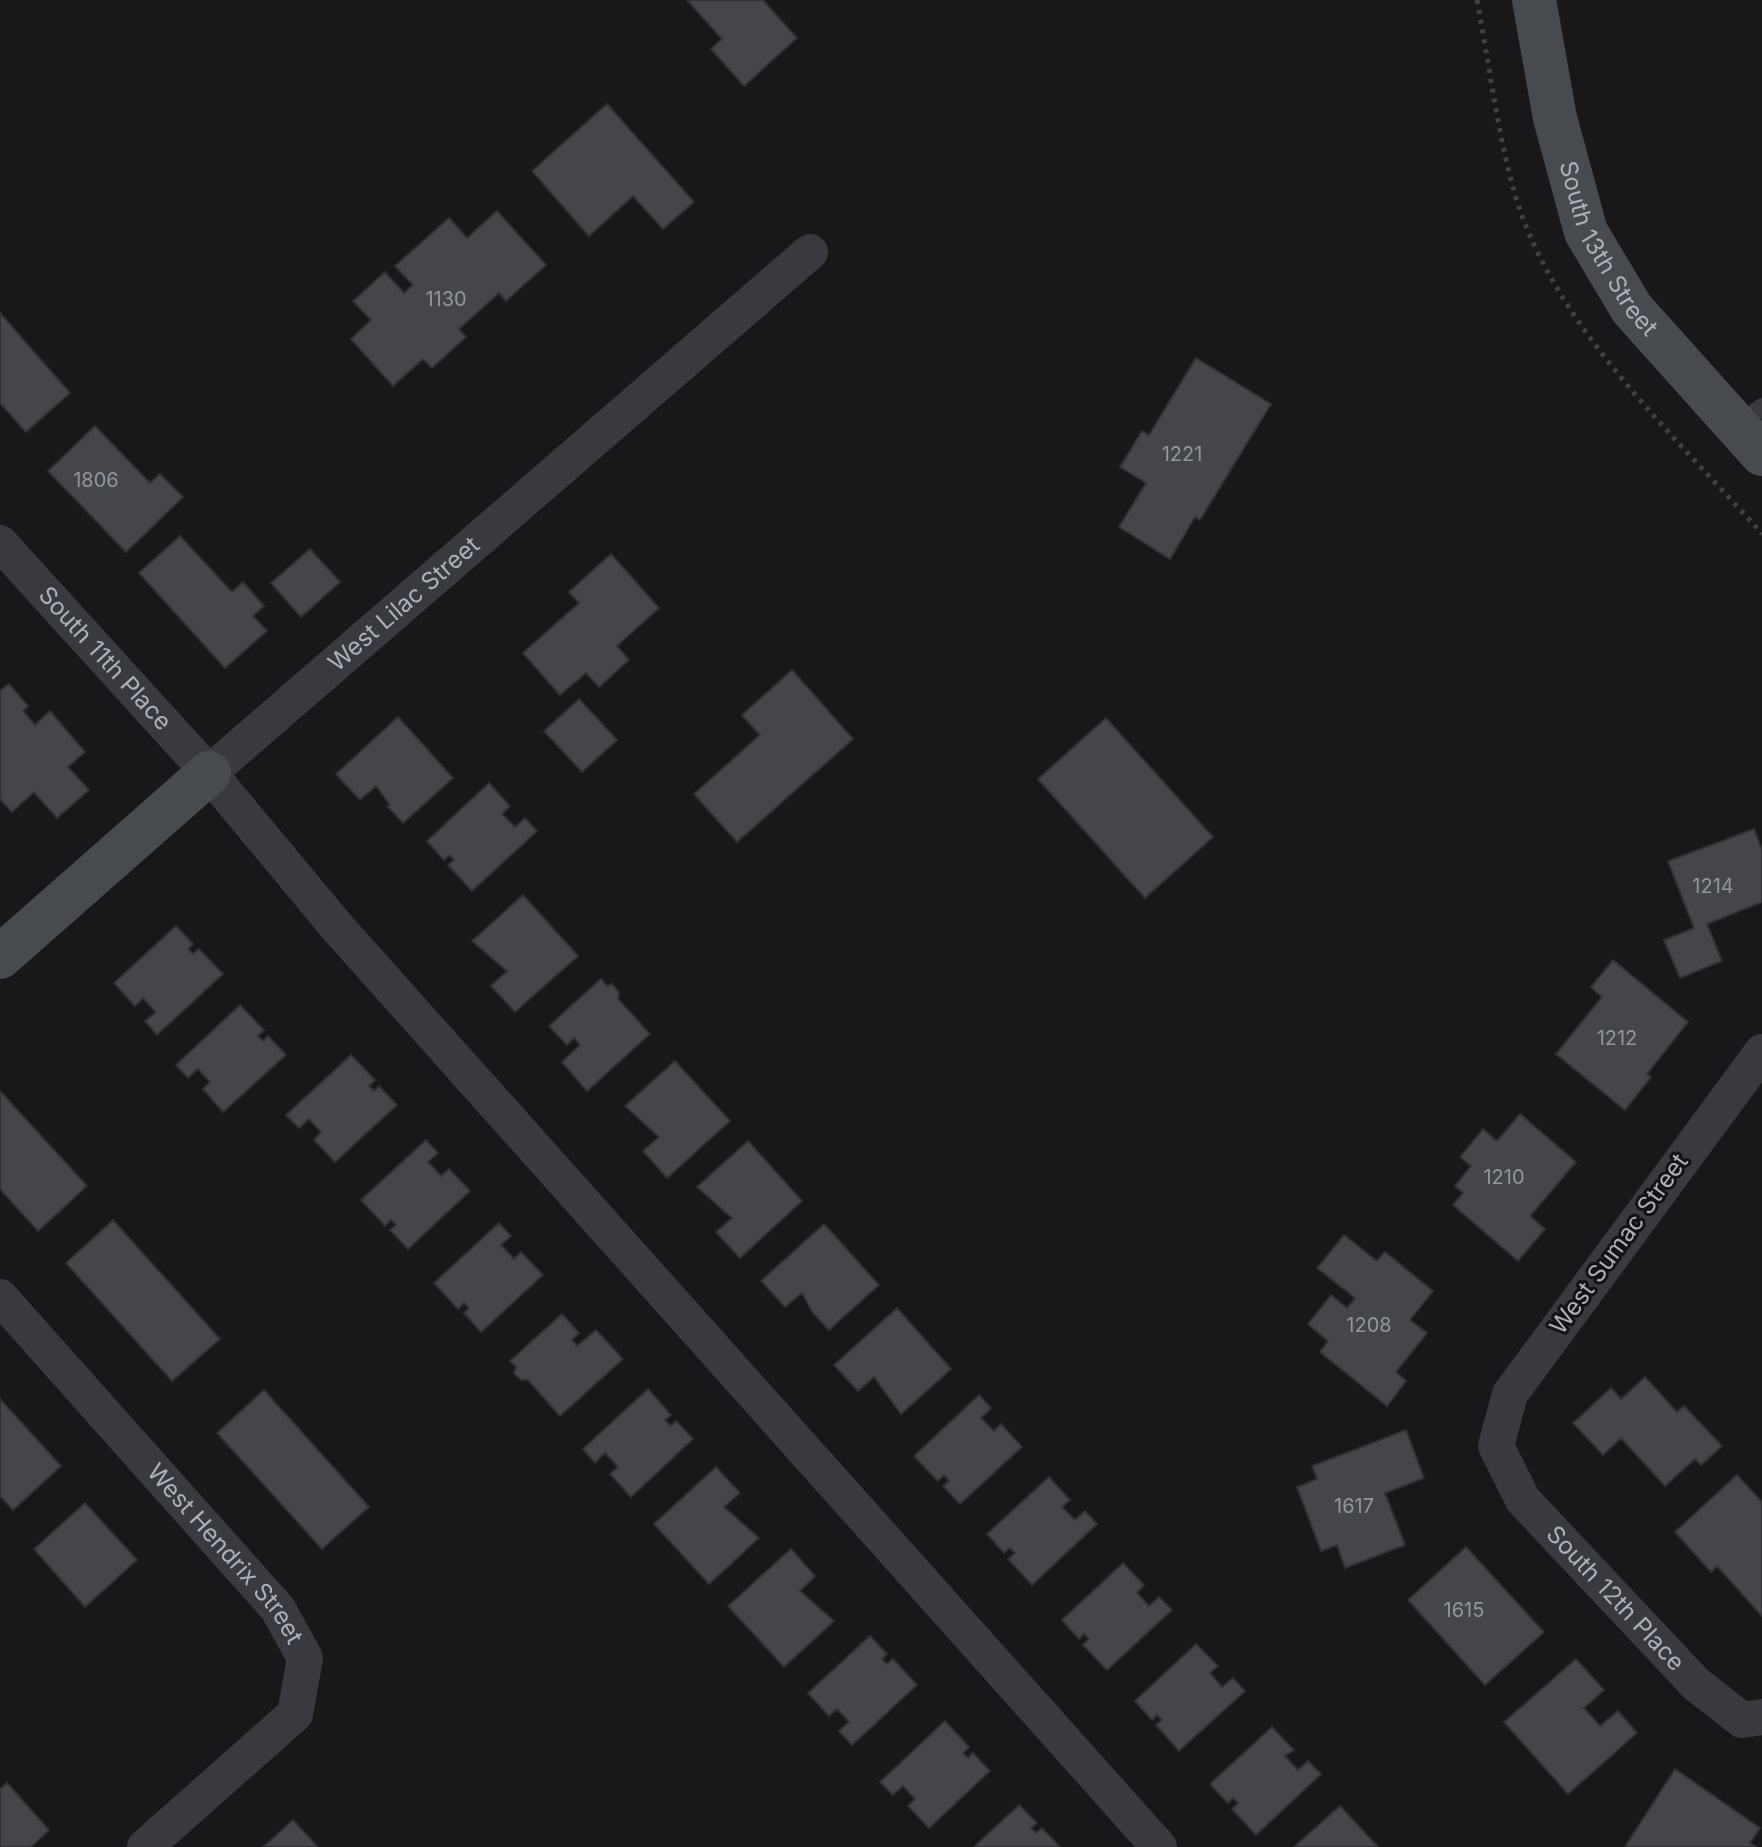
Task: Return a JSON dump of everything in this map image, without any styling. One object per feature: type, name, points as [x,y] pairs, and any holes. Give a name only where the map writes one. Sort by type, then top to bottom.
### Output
[{"type":"street","name":"South 13th Street","points":[[1534,0],[1555,118],[1586,232],[1632,309],[1754,429]]},
{"type":"street","name":"West Lilac Street","points":[[0,957],[810,252]]},
{"type":"street","name":"South 11th Place","points":[[0,543],[209,773],[337,927],[1159,1847]]},
{"type":"street","name":"West Sumac Street","points":[[1496,1446],[1510,1394],[1762,1052]]},
{"type":"street","name":"West Hendrix Street","points":[[0,1297],[278,1609],[305,1658],[295,1714],[145,1847]]},
{"type":"street","name":"South 12th Place","points":[[1496,1446],[1523,1500],[1696,1684],[1742,1720],[1762,1717]]},
{"type":"building","points":[[687,0],[763,0],[797,38],[744,86],[711,49],[722,39]]},
{"type":"building","points":[[607,104],[694,202],[663,229],[633,196],[589,236],[532,171]]},
{"type":"building","points":[[497,211],[546,265],[506,301],[499,293],[459,329],[466,337],[432,368],[423,359],[393,386],[351,339],[371,320],[353,301],[385,272],[404,293],[413,285],[395,266],[449,218],[467,238]]},
{"type":"building","points":[[0,313],[70,393],[26,432],[0,403]]},
{"type":"building","points":[[1196,358],[1271,404],[1200,520],[1195,517],[1170,559],[1119,527],[1146,483],[1120,467],[1142,431],[1149,435]]},
{"type":"building","points":[[95,426],[150,483],[160,474],[183,497],[126,552],[48,471]]},
{"type":"building","points":[[180,536],[232,592],[243,582],[264,606],[253,616],[267,631],[225,668],[139,573]]},
{"type":"building","points":[[310,549],[340,582],[301,617],[271,583]]},
{"type":"building","points":[[611,554],[659,608],[617,646],[629,660],[599,687],[586,673],[560,695],[523,653],[579,603],[569,592]]},
{"type":"building","points":[[792,670],[853,739],[737,842],[694,794],[760,735],[742,715]]},
{"type":"building","points":[[9,684],[28,706],[23,711],[35,725],[50,711],[85,752],[68,767],[89,790],[57,818],[34,792],[12,812],[0,799],[0,691]]},
{"type":"building","points":[[579,699],[617,740],[582,772],[544,731]]},
{"type":"building","points":[[398,717],[453,778],[403,823],[387,806],[390,805],[376,786],[360,800],[336,774]]},
{"type":"building","points":[[1106,718],[1213,837],[1145,898],[1038,779]]},
{"type":"building","points":[[489,783],[510,806],[502,814],[515,827],[525,818],[537,831],[472,891],[448,865],[454,860],[450,855],[444,860],[427,841]]},
{"type":"building","points":[[1754,829],[1762,850],[1762,902],[1707,924],[1722,961],[1680,978],[1664,940],[1694,928],[1668,861]]},
{"type":"building","points":[[523,895],[578,956],[515,1012],[491,986],[507,971],[472,941]]},
{"type":"building","points":[[176,926],[193,944],[188,949],[193,954],[199,949],[223,974],[157,1035],[145,1021],[156,1012],[143,998],[135,1006],[114,983]]},
{"type":"building","points":[[1613,960],[1688,1022],[1647,1074],[1651,1077],[1625,1110],[1556,1054],[1602,997],[1591,987]]},
{"type":"building","points":[[601,979],[607,986],[612,984],[619,992],[618,999],[650,1034],[587,1091],[562,1062],[580,1045],[574,1038],[567,1045],[549,1026]]},
{"type":"building","points":[[240,1005],[264,1030],[258,1036],[263,1041],[268,1036],[286,1055],[223,1112],[203,1089],[210,1082],[198,1069],[188,1078],[176,1065]]},
{"type":"building","points":[[351,1055],[375,1080],[369,1086],[374,1091],[379,1086],[397,1105],[335,1162],[314,1140],[321,1132],[309,1119],[299,1128],[286,1115]]},
{"type":"building","points":[[675,1061],[730,1121],[667,1178],[643,1151],[659,1137],[625,1106]]},
{"type":"building","points":[[0,1091],[87,1186],[38,1231],[0,1189]]},
{"type":"building","points":[[1520,1114],[1576,1162],[1530,1216],[1545,1229],[1518,1261],[1453,1205],[1463,1193],[1455,1186],[1471,1166],[1460,1157],[1483,1129],[1497,1141]]},
{"type":"building","points":[[426,1140],[438,1153],[428,1162],[441,1176],[449,1169],[470,1191],[408,1249],[390,1230],[396,1225],[391,1220],[385,1226],[361,1200]]},
{"type":"building","points":[[748,1141],[802,1201],[740,1258],[716,1232],[732,1218],[697,1187]]},
{"type":"building","points":[[113,1220],[220,1339],[172,1381],[66,1263]]},
{"type":"building","points":[[499,1223],[511,1236],[501,1245],[514,1259],[521,1252],[543,1275],[481,1332],[464,1313],[469,1308],[464,1303],[458,1309],[434,1283]]},
{"type":"building","points":[[824,1224],[879,1285],[829,1330],[813,1313],[802,1293],[785,1307],[761,1281]]},
{"type":"building","points":[[1344,1235],[1377,1261],[1385,1252],[1433,1291],[1410,1320],[1427,1333],[1396,1372],[1406,1381],[1387,1406],[1320,1352],[1328,1341],[1308,1324],[1331,1295],[1347,1308],[1355,1298],[1317,1268]]},
{"type":"building","points":[[897,1308],[951,1369],[901,1414],[874,1377],[858,1391],[834,1365]]},
{"type":"building","points":[[562,1314],[579,1333],[572,1340],[577,1346],[596,1330],[623,1359],[560,1416],[528,1380],[521,1380],[514,1373],[516,1367],[510,1361]]},
{"type":"building","points":[[1645,1377],[1677,1412],[1684,1406],[1722,1446],[1701,1465],[1695,1459],[1665,1486],[1621,1438],[1603,1455],[1573,1423],[1611,1388],[1621,1399]]},
{"type":"building","points":[[648,1389],[671,1415],[665,1420],[670,1426],[676,1421],[693,1439],[631,1497],[610,1474],[618,1467],[605,1453],[595,1463],[583,1449]]},
{"type":"building","points":[[264,1390],[369,1507],[322,1549],[217,1433]]},
{"type":"building","points":[[979,1395],[991,1408],[981,1418],[994,1431],[1001,1424],[1022,1447],[960,1504],[943,1486],[949,1481],[944,1475],[938,1481],[914,1456]]},
{"type":"building","points":[[0,1399],[61,1466],[13,1510],[0,1496]]},
{"type":"building","points":[[1406,1430],[1424,1478],[1385,1493],[1405,1545],[1345,1568],[1337,1545],[1321,1551],[1297,1487],[1317,1479],[1312,1466]]},
{"type":"building","points":[[716,1467],[740,1493],[724,1507],[759,1538],[709,1584],[654,1524]]},
{"type":"building","points":[[1737,1475],[1762,1502],[1762,1616],[1717,1566],[1711,1572],[1675,1532]]},
{"type":"building","points":[[1049,1477],[1070,1500],[1062,1507],[1075,1520],[1085,1511],[1097,1524],[1032,1585],[1008,1559],[1015,1553],[1010,1548],[1004,1553],[987,1534]]},
{"type":"building","points":[[85,1503],[137,1560],[85,1607],[34,1549]]},
{"type":"building","points":[[1466,1547],[1544,1632],[1485,1685],[1408,1600]]},
{"type":"building","points":[[791,1549],[815,1576],[800,1591],[834,1621],[784,1667],[728,1606]]},
{"type":"building","points":[[1123,1563],[1144,1585],[1137,1593],[1149,1606],[1159,1597],[1172,1610],[1107,1670],[1083,1645],[1089,1639],[1084,1634],[1079,1639],[1062,1620]]},
{"type":"building","points":[[870,1636],[887,1654],[882,1659],[887,1664],[893,1659],[917,1685],[852,1745],[839,1731],[849,1722],[837,1709],[829,1716],[808,1693]]},
{"type":"building","points":[[1196,1644],[1218,1666],[1210,1673],[1222,1687],[1233,1678],[1245,1691],[1179,1751],[1156,1725],[1162,1720],[1157,1715],[1152,1720],[1135,1701]]},
{"type":"building","points":[[1576,1659],[1604,1690],[1584,1708],[1600,1726],[1618,1711],[1637,1733],[1568,1794],[1504,1722]]},
{"type":"building","points":[[945,1721],[969,1747],[963,1753],[968,1758],[973,1753],[990,1771],[929,1828],[908,1806],[915,1799],[903,1786],[893,1795],[880,1782]]},
{"type":"building","points":[[1272,1727],[1294,1750],[1285,1756],[1298,1770],[1308,1761],[1321,1774],[1256,1835],[1232,1809],[1238,1803],[1233,1798],[1228,1803],[1210,1784]]},
{"type":"building","points":[[1675,1769],[1760,1828],[1750,1843],[1756,1847],[1625,1847]]},
{"type":"building","points":[[7,1783],[49,1830],[31,1847],[0,1847],[0,1789]]},
{"type":"building","points":[[1019,1805],[1037,1823],[1031,1828],[1036,1833],[1042,1828],[1060,1847],[974,1847]]},
{"type":"building","points":[[1340,1806],[1378,1847],[1294,1847]]},
{"type":"building","points":[[293,1820],[318,1847],[263,1847]]}]
